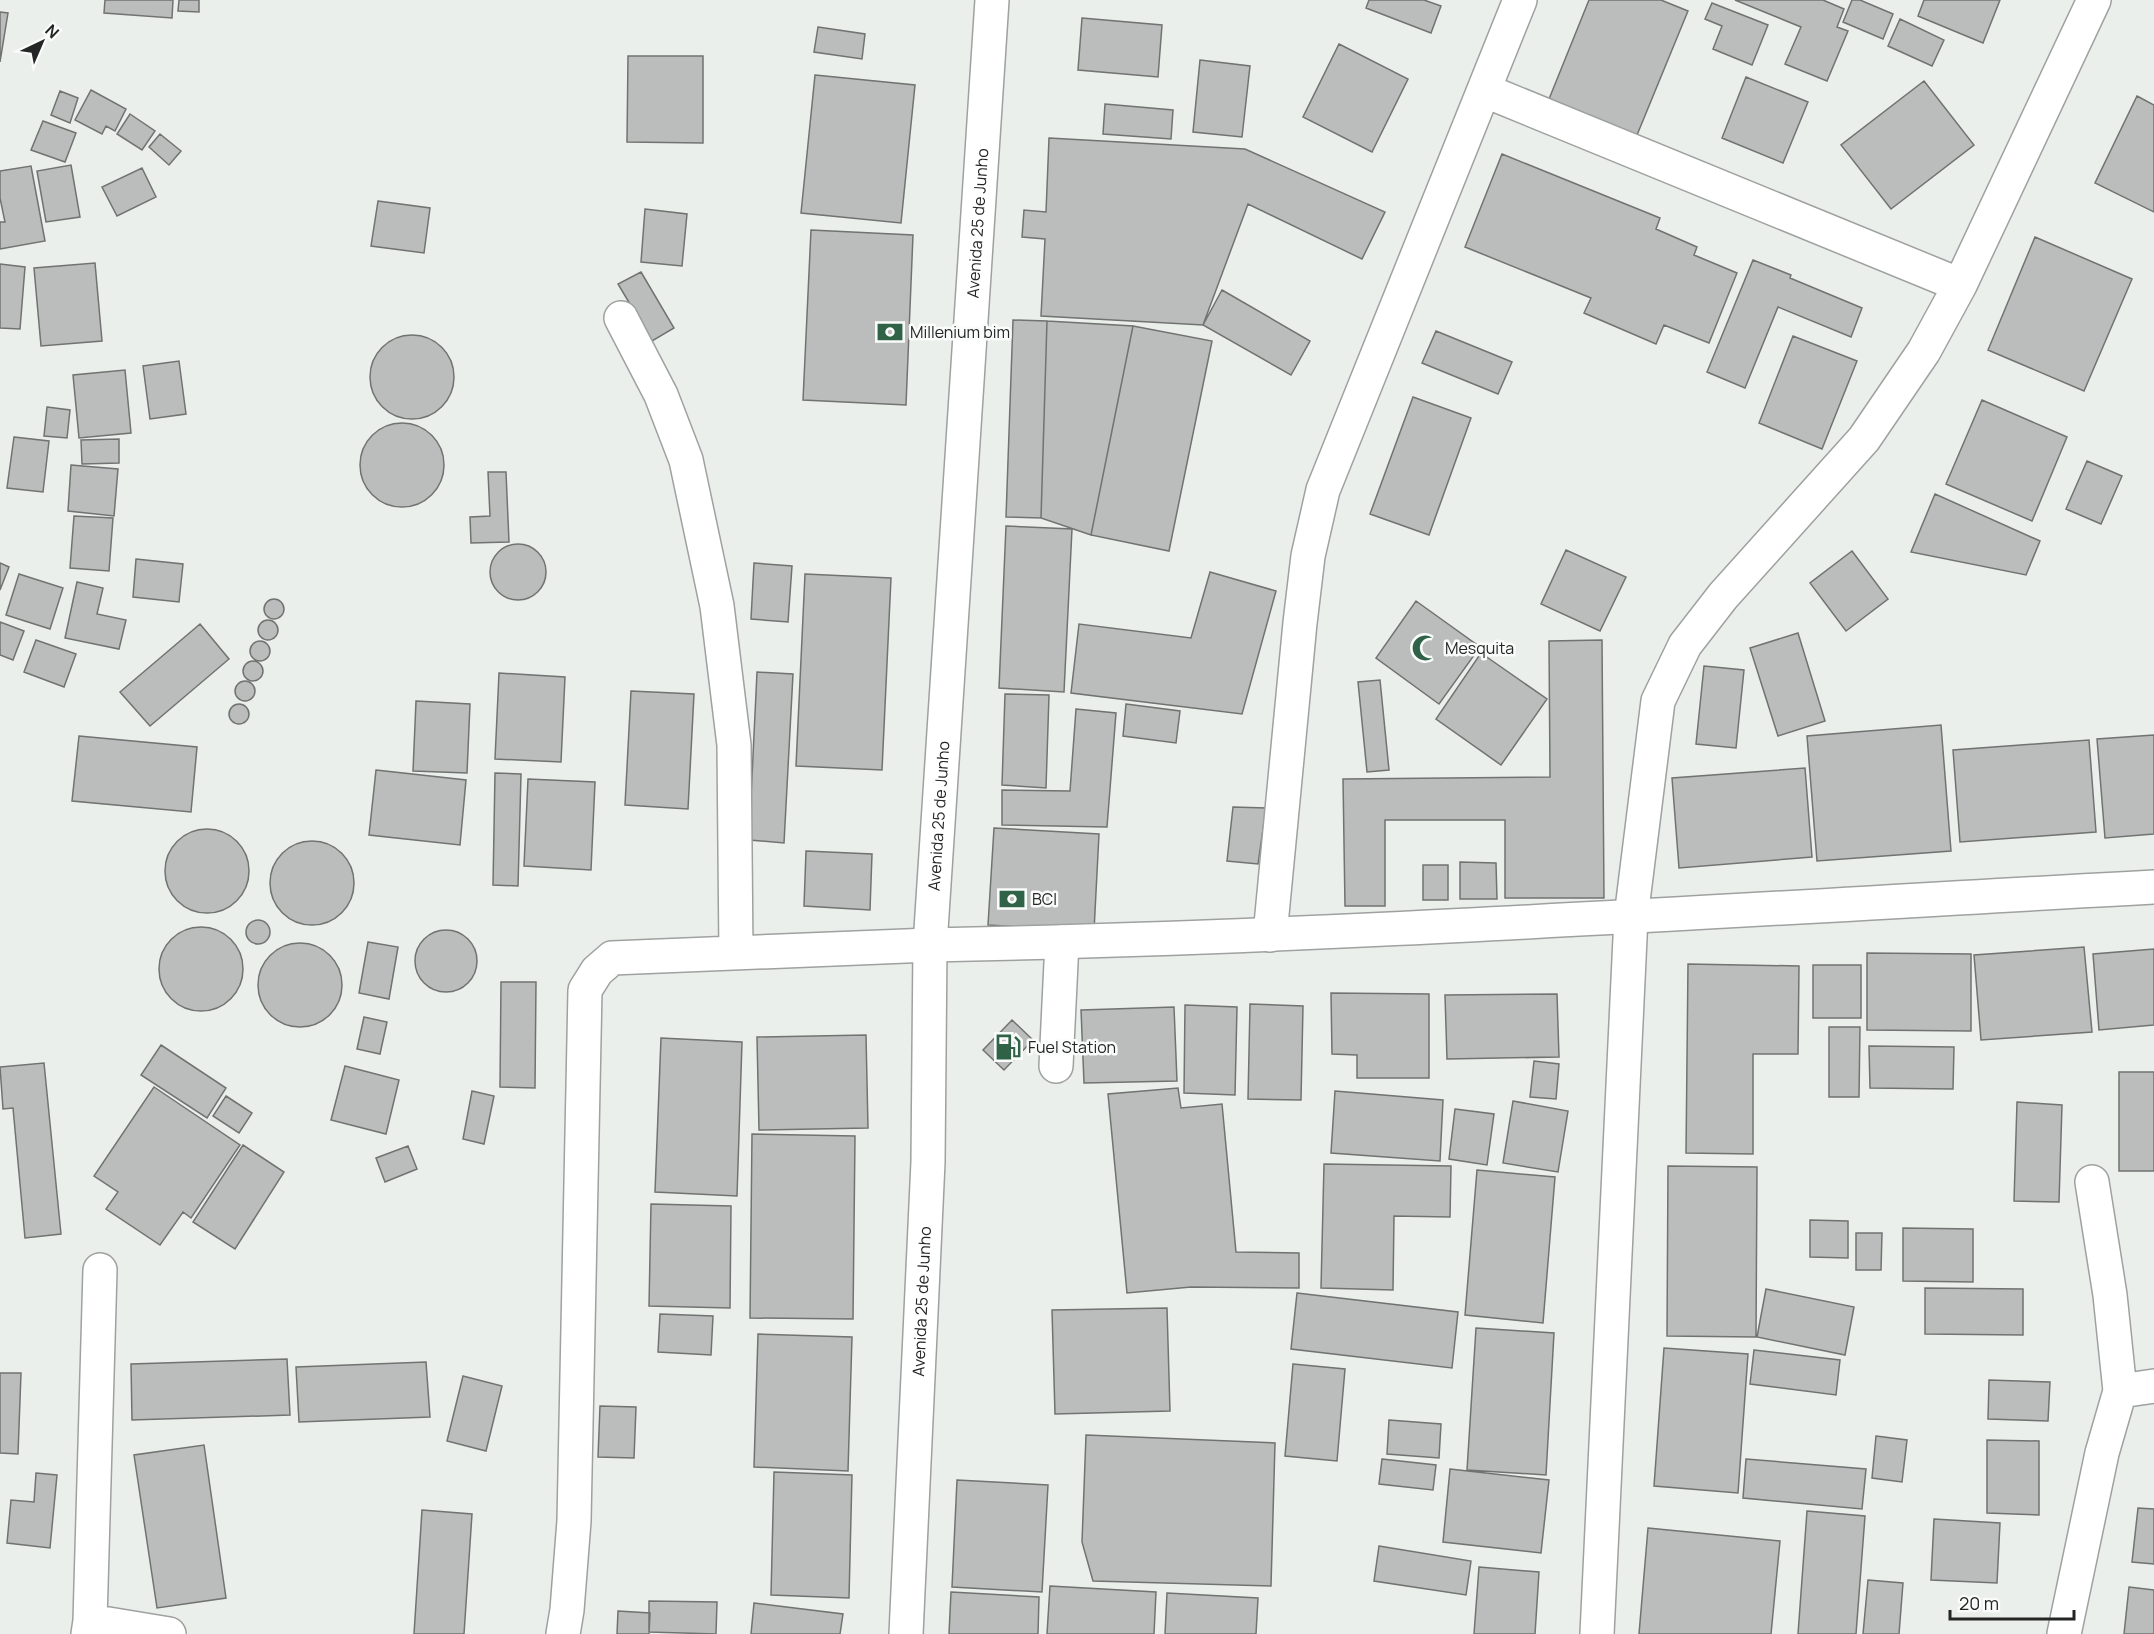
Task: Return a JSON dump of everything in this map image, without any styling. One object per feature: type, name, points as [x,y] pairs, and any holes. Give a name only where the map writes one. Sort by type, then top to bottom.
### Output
[{"type":"street","name":"Avenida 25 de Junho","points":[[906,1634],[928,1162],[930,945],[992,0]]},
{"type":"street","points":[[1270,935],[1300,622],[1308,556],[1323,490],[1486,91],[1520,0]]},
{"type":"street","points":[[1597,1634],[1630,917],[1658,701],[1685,645],[1723,596],[1864,439],[1924,351],[1960,285],[2094,0]]},
{"type":"street","points":[[1486,91],[1960,285]]},
{"type":"street","points":[[621,318],[661,396],[686,460],[717,606],[734,745],[736,952]]},
{"type":"street","points":[[563,1634],[574,1521],[585,990],[597,971],[612,958],[930,945],[1270,935],[2154,887]]},
{"type":"street","points":[[1056,1066],[1062,942]]},
{"type":"street","points":[[2064,1634],[2102,1453],[2120,1391],[2110,1296],[2092,1182]]},
{"type":"street","points":[[100,1270],[88,1627],[169,1634]]},
{"type":"street","points":[[2120,1391],[2154,1386]]},
{"type":"building","points":[[105,0],[173,0],[172,18],[104,13]]},
{"type":"building","points":[[179,0],[199,0],[199,12],[178,11]]},
{"type":"building","points":[[1369,0],[1424,0],[1441,6],[1431,33],[1366,8]]},
{"type":"building","points":[[1589,0],[1661,0],[1688,11],[1637,135],[1549,99]]},
{"type":"building","points":[[1735,0],[1823,0],[1844,9],[1837,27],[1848,31],[1827,81],[1785,64],[1801,27]]},
{"type":"building","points":[[1852,0],[1860,0],[1893,14],[1883,39],[1843,22]]},
{"type":"building","points":[[1924,0],[2000,0],[1983,43],[1918,16]]},
{"type":"building","points":[[1712,3],[1768,25],[1752,65],[1713,49],[1722,26],[1705,19]]},
{"type":"building","points":[[0,12],[8,13],[0,62]]},
{"type":"building","points":[[1082,18],[1162,25],[1158,77],[1078,70]]},
{"type":"building","points":[[1900,19],[1944,40],[1932,66],[1888,46]]},
{"type":"building","points":[[818,27],[865,34],[862,59],[814,52]]},
{"type":"building","points":[[1339,44],[1408,79],[1372,152],[1303,117]]},
{"type":"building","points":[[628,56],[703,56],[703,143],[627,142]]},
{"type":"building","points":[[1200,60],[1250,66],[1242,137],[1193,132]]},
{"type":"building","points":[[815,75],[915,85],[901,223],[801,213]]},
{"type":"building","points":[[1746,77],[1808,102],[1783,163],[1722,138]]},
{"type":"building","points":[[1924,81],[1974,145],[1891,209],[1841,145]]},
{"type":"building","points":[[91,90],[126,109],[115,131],[106,126],[102,134],[75,120]]},
{"type":"building","points":[[60,91],[78,98],[70,123],[51,115]]},
{"type":"building","points":[[2137,96],[2154,105],[2154,212],[2095,183]]},
{"type":"building","points":[[1105,104],[1173,110],[1171,139],[1103,134]]},
{"type":"building","points":[[130,114],[155,131],[142,150],[117,134]]},
{"type":"building","points":[[43,121],[76,133],[65,162],[31,150]]},
{"type":"building","points":[[160,134],[181,151],[169,165],[149,147]]},
{"type":"building","points":[[1049,138],[1245,149],[1385,212],[1362,259],[1248,204],[1203,325],[1041,316],[1045,239],[1022,237],[1024,210],[1046,212]]},
{"type":"building","points":[[1502,154],[1660,218],[1656,229],[1697,247],[1694,255],[1737,273],[1709,343],[1664,325],[1656,344],[1584,313],[1591,298],[1465,247]]},
{"type":"building","points":[[71,165],[80,217],[46,222],[37,171]]},
{"type":"building","points":[[31,166],[45,241],[0,249],[0,222],[5,222],[0,198],[0,171]]},
{"type":"building","points":[[142,168],[156,197],[117,216],[102,187]]},
{"type":"building","points":[[378,201],[430,208],[424,253],[371,246]]},
{"type":"building","points":[[645,209],[687,214],[682,266],[641,262]]},
{"type":"building","points":[[811,230],[913,235],[906,405],[803,400]]},
{"type":"building","points":[[2035,237],[2132,279],[2084,391],[1988,350]]},
{"type":"building","points":[[1753,260],[1862,308],[1851,337],[1778,307],[1745,388],[1707,372]]},
{"type":"building","points":[[95,263],[102,341],[41,346],[34,268]]},
{"type":"building","points":[[0,264],[25,267],[20,329],[0,328]]},
{"type":"building","points":[[641,272],[674,328],[652,341],[618,284]]},
{"type":"building","points":[[1222,290],[1310,341],[1291,375],[1203,325]]},
{"type":"building","points":[[1013,320],[1047,321],[1041,518],[1006,517]]},
{"type":"building","points":[[1047,321],[1133,326],[1091,535],[1041,518]]},
{"type":"building","points":[[1133,326],[1212,341],[1169,551],[1091,535]]},
{"type":"building","points":[[1436,331],[1512,362],[1498,394],[1422,363]]},
{"type":"building","points":[[404,335],[420,335],[436,342],[447,353],[454,369],[451,393],[442,407],[420,419],[404,419],[388,412],[377,401],[370,385],[370,369],[377,353],[388,342]]},
{"type":"building","points":[[1793,336],[1857,361],[1822,449],[1759,423]]},
{"type":"building","points":[[179,361],[186,414],[150,419],[143,366]]},
{"type":"building","points":[[125,370],[131,433],[79,438],[73,375]]},
{"type":"building","points":[[1413,397],[1471,418],[1429,535],[1370,514]]},
{"type":"building","points":[[1982,400],[2067,437],[2032,521],[1946,484]]},
{"type":"building","points":[[47,407],[70,410],[67,438],[44,436]]},
{"type":"building","points":[[394,423],[410,423],[426,430],[437,441],[444,457],[441,481],[432,495],[410,507],[394,507],[378,500],[367,489],[360,473],[360,457],[367,441],[378,430]]},
{"type":"building","points":[[14,437],[49,441],[43,492],[7,488]]},
{"type":"building","points":[[119,439],[119,463],[82,464],[81,440]]},
{"type":"building","points":[[2087,461],[2122,476],[2101,524],[2066,509]]},
{"type":"building","points":[[71,465],[118,469],[114,516],[68,511]]},
{"type":"building","points":[[488,472],[506,472],[509,542],[471,543],[470,517],[490,516]]},
{"type":"building","points":[[1935,494],[2040,541],[2026,575],[1911,552]]},
{"type":"building","points":[[74,516],[113,518],[109,571],[70,568]]},
{"type":"building","points":[[1006,526],[1072,529],[1064,692],[999,688]]},
{"type":"building","points":[[518,544],[529,546],[538,552],[544,561],[546,572],[544,583],[538,592],[529,598],[518,600],[507,598],[498,592],[492,583],[490,572],[492,561],[498,552],[507,546]]},
{"type":"building","points":[[1566,550],[1626,577],[1600,631],[1541,604]]},
{"type":"building","points":[[1852,551],[1888,599],[1846,631],[1810,583]]},
{"type":"building","points":[[136,559],[183,564],[179,602],[133,597]]},
{"type":"building","points":[[0,563],[9,567],[0,590]]},
{"type":"building","points":[[754,563],[792,566],[788,622],[751,619]]},
{"type":"building","points":[[1210,572],[1276,591],[1242,714],[1071,693],[1079,624],[1191,638]]},
{"type":"building","points":[[19,574],[63,588],[50,629],[6,615]]},
{"type":"building","points":[[805,574],[891,578],[882,770],[796,766]]},
{"type":"building","points":[[77,582],[103,588],[97,614],[126,620],[119,649],[65,638]]},
{"type":"building","points":[[274,599],[281,602],[284,609],[281,616],[274,619],[267,616],[264,609],[267,602]]},
{"type":"building","points":[[1416,601],[1480,647],[1439,704],[1376,658]]},
{"type":"building","points":[[268,620],[275,623],[278,630],[275,637],[268,640],[261,637],[258,630],[261,623]]},
{"type":"building","points":[[0,622],[24,631],[13,660],[0,655]]},
{"type":"building","points":[[200,624],[229,659],[150,726],[120,692]]},
{"type":"building","points":[[1798,633],[1825,721],[1778,736],[1750,648]]},
{"type":"building","points":[[36,640],[76,654],[64,687],[24,672]]},
{"type":"building","points":[[1602,640],[1604,898],[1505,898],[1505,820],[1385,820],[1385,906],[1345,906],[1343,779],[1550,777],[1549,641]]},
{"type":"building","points":[[260,641],[267,644],[270,651],[267,658],[260,661],[253,658],[250,651],[253,644]]},
{"type":"building","points":[[1481,653],[1547,699],[1501,765],[1436,719]]},
{"type":"building","points":[[253,661],[260,664],[263,671],[260,678],[253,681],[246,678],[243,671],[246,664]]},
{"type":"building","points":[[1704,666],[1744,670],[1736,748],[1696,744]]},
{"type":"building","points":[[757,672],[793,674],[784,843],[749,840]]},
{"type":"building","points":[[499,673],[565,677],[561,762],[495,759]]},
{"type":"building","points":[[1380,680],[1389,770],[1367,772],[1358,682]]},
{"type":"building","points":[[245,681],[252,684],[255,691],[252,698],[245,701],[238,698],[235,691],[238,684]]},
{"type":"building","points":[[631,691],[694,694],[688,809],[625,805]]},
{"type":"building","points":[[1005,694],[1049,695],[1046,788],[1002,785]]},
{"type":"building","points":[[416,701],[470,704],[467,773],[413,771]]},
{"type":"building","points":[[239,704],[246,707],[249,714],[246,721],[239,724],[232,721],[229,714],[232,707]]},
{"type":"building","points":[[1126,704],[1180,711],[1176,743],[1123,736]]},
{"type":"building","points":[[1076,709],[1116,713],[1107,827],[1002,825],[1002,790],[1070,791]]},
{"type":"building","points":[[1941,725],[1951,851],[1817,861],[1807,736]]},
{"type":"building","points":[[2154,735],[2154,834],[2105,838],[2097,739]]},
{"type":"building","points":[[79,736],[197,747],[191,812],[72,801]]},
{"type":"building","points":[[2089,740],[2096,832],[1960,842],[1953,750]]},
{"type":"building","points":[[1805,768],[1812,857],[1679,868],[1672,778]]},
{"type":"building","points":[[376,770],[466,780],[460,845],[369,835]]},
{"type":"building","points":[[495,773],[521,774],[518,886],[493,885]]},
{"type":"building","points":[[528,779],[595,782],[591,870],[524,866]]},
{"type":"building","points":[[1233,807],[1266,808],[1258,864],[1227,861]]},
{"type":"building","points":[[994,828],[1099,834],[1094,931],[988,925]]},
{"type":"building","points":[[207,829],[223,832],[237,841],[246,855],[249,871],[246,887],[237,901],[223,910],[207,913],[191,910],[177,901],[168,887],[165,871],[168,855],[177,841],[191,832]]},
{"type":"building","points":[[304,841],[320,841],[336,848],[347,859],[354,875],[351,899],[342,913],[320,925],[304,925],[288,918],[277,907],[270,891],[270,875],[277,859],[288,848]]},
{"type":"building","points":[[806,851],[872,854],[870,910],[804,906]]},
{"type":"building","points":[[1460,862],[1496,863],[1497,899],[1460,899]]},
{"type":"building","points":[[1423,865],[1448,865],[1448,900],[1423,900]]},
{"type":"building","points":[[258,920],[267,923],[270,932],[267,941],[258,944],[249,941],[246,932],[249,923]]},
{"type":"building","points":[[193,927],[209,927],[225,934],[236,945],[243,961],[240,985],[231,999],[209,1011],[193,1011],[177,1004],[166,993],[159,977],[159,961],[166,945],[177,934]]},
{"type":"building","points":[[446,930],[468,939],[477,961],[468,983],[446,992],[424,983],[415,961],[424,939]]},
{"type":"building","points":[[368,942],[398,947],[389,999],[359,993]]},
{"type":"building","points":[[292,943],[308,943],[324,950],[335,961],[342,977],[339,1001],[330,1015],[308,1027],[292,1027],[276,1020],[265,1009],[258,993],[258,977],[265,961],[276,950]]},
{"type":"building","points":[[2084,947],[2092,1032],[1981,1040],[1974,955]]},
{"type":"building","points":[[2154,949],[2154,1025],[2099,1030],[2093,954]]},
{"type":"building","points":[[1867,953],[1971,954],[1971,1031],[1867,1030]]},
{"type":"building","points":[[1688,964],[1799,966],[1798,1054],[1753,1054],[1753,1154],[1686,1153]]},
{"type":"building","points":[[1813,965],[1861,965],[1861,1018],[1813,1018]]},
{"type":"building","points":[[501,982],[536,982],[535,1088],[500,1087]]},
{"type":"building","points":[[1331,993],[1429,994],[1429,1078],[1357,1078],[1357,1055],[1332,1054]]},
{"type":"building","points":[[1557,994],[1559,1057],[1447,1059],[1445,995]]},
{"type":"building","points":[[1250,1004],[1303,1006],[1301,1100],[1248,1099]]},
{"type":"building","points":[[1185,1005],[1237,1007],[1235,1095],[1184,1093]]},
{"type":"building","points":[[1174,1007],[1177,1081],[1084,1083],[1081,1010]]},
{"type":"building","points":[[364,1017],[387,1022],[380,1054],[357,1049]]},
{"type":"building","points":[[1012,1020],[1033,1040],[1004,1070],[983,1050]]},
{"type":"building","points":[[1829,1027],[1860,1027],[1859,1097],[1829,1097]]},
{"type":"building","points":[[866,1035],[868,1128],[759,1130],[757,1037]]},
{"type":"building","points":[[661,1038],[742,1042],[737,1196],[655,1192]]},
{"type":"building","points":[[161,1045],[226,1088],[207,1118],[141,1075]]},
{"type":"building","points":[[1869,1046],[1954,1047],[1953,1089],[1870,1088]]},
{"type":"building","points":[[1534,1061],[1559,1064],[1556,1099],[1530,1097]]},
{"type":"building","points":[[44,1063],[61,1234],[25,1238],[13,1108],[3,1109],[0,1067]]},
{"type":"building","points":[[345,1066],[399,1080],[386,1134],[331,1120]]},
{"type":"building","points":[[2119,1072],[2154,1072],[2154,1171],[2119,1171]]},
{"type":"building","points":[[154,1087],[240,1145],[191,1218],[183,1212],[160,1245],[106,1209],[118,1192],[94,1176]]},
{"type":"building","points":[[1178,1088],[1181,1108],[1222,1104],[1236,1252],[1299,1253],[1299,1288],[1191,1287],[1127,1293],[1108,1094]]},
{"type":"building","points":[[472,1091],[494,1096],[484,1144],[463,1139]]},
{"type":"building","points":[[1335,1091],[1443,1100],[1440,1161],[1331,1153]]},
{"type":"building","points":[[226,1096],[252,1113],[239,1133],[213,1116]]},
{"type":"building","points":[[1513,1101],[1568,1111],[1558,1172],[1503,1163]]},
{"type":"building","points":[[2017,1102],[2062,1105],[2059,1202],[2014,1201]]},
{"type":"building","points":[[1455,1109],[1494,1114],[1487,1165],[1449,1159]]},
{"type":"building","points":[[752,1134],[855,1136],[853,1319],[750,1318]]},
{"type":"building","points":[[243,1145],[284,1172],[235,1249],[193,1222]]},
{"type":"building","points":[[408,1146],[417,1169],[385,1182],[376,1158]]},
{"type":"building","points":[[1324,1164],[1451,1166],[1450,1217],[1394,1216],[1393,1290],[1321,1288]]},
{"type":"building","points":[[1668,1166],[1757,1167],[1756,1337],[1667,1336]]},
{"type":"building","points":[[1477,1170],[1555,1177],[1543,1323],[1465,1315]]},
{"type":"building","points":[[651,1204],[731,1206],[730,1308],[649,1306]]},
{"type":"building","points":[[1810,1220],[1848,1221],[1848,1258],[1810,1257]]},
{"type":"building","points":[[1903,1228],[1973,1229],[1973,1282],[1903,1281]]},
{"type":"building","points":[[1856,1233],[1882,1233],[1881,1270],[1856,1270]]},
{"type":"building","points":[[1925,1288],[2023,1289],[2023,1335],[1925,1334]]},
{"type":"building","points":[[1766,1289],[1854,1307],[1845,1355],[1757,1337]]},
{"type":"building","points":[[1297,1293],[1458,1312],[1452,1368],[1291,1349]]},
{"type":"building","points":[[1167,1308],[1170,1411],[1055,1414],[1052,1310]]},
{"type":"building","points":[[660,1314],[713,1316],[711,1355],[658,1352]]},
{"type":"building","points":[[1476,1328],[1554,1333],[1546,1475],[1467,1470]]},
{"type":"building","points":[[758,1334],[852,1337],[848,1471],[754,1467]]},
{"type":"building","points":[[1664,1348],[1748,1354],[1738,1493],[1654,1486]]},
{"type":"building","points":[[1754,1350],[1840,1360],[1836,1395],[1750,1384]]},
{"type":"building","points":[[287,1359],[290,1415],[132,1420],[131,1364]]},
{"type":"building","points":[[426,1362],[430,1417],[299,1422],[296,1367]]},
{"type":"building","points":[[1293,1364],[1345,1369],[1337,1461],[1285,1456]]},
{"type":"building","points":[[0,1373],[21,1373],[18,1454],[0,1453]]},
{"type":"building","points":[[463,1376],[502,1386],[486,1451],[447,1441]]},
{"type":"building","points":[[1989,1380],[2050,1382],[2048,1421],[1988,1419]]},
{"type":"building","points":[[600,1406],[636,1407],[634,1458],[598,1457]]},
{"type":"building","points":[[1389,1420],[1441,1424],[1439,1458],[1387,1454]]},
{"type":"building","points":[[1086,1435],[1275,1443],[1271,1586],[1093,1581],[1082,1542]]},
{"type":"building","points":[[1876,1436],[1907,1440],[1902,1482],[1872,1478]]},
{"type":"building","points":[[1987,1440],[2039,1441],[2039,1515],[1987,1513]]},
{"type":"building","points":[[204,1445],[226,1598],[157,1608],[134,1455]]},
{"type":"building","points":[[1382,1459],[1436,1465],[1433,1490],[1379,1484]]},
{"type":"building","points":[[1746,1459],[1866,1469],[1862,1509],[1743,1498]]},
{"type":"building","points":[[1450,1469],[1549,1480],[1541,1553],[1443,1542]]},
{"type":"building","points":[[774,1472],[852,1475],[849,1598],[771,1595]]},
{"type":"building","points":[[36,1473],[57,1475],[50,1548],[7,1543],[11,1500],[34,1502]]},
{"type":"building","points":[[957,1480],[1048,1485],[1042,1592],[952,1587]]},
{"type":"building","points":[[2138,1508],[2154,1509],[2154,1564],[2132,1562]]},
{"type":"building","points":[[422,1510],[472,1514],[464,1634],[414,1634]]},
{"type":"building","points":[[1807,1511],[1865,1516],[1856,1634],[1798,1634]]},
{"type":"building","points":[[1934,1519],[2000,1523],[1997,1583],[1931,1580]]},
{"type":"building","points":[[1648,1528],[1780,1541],[1771,1634],[1639,1634]]},
{"type":"building","points":[[1379,1546],[1471,1561],[1466,1595],[1374,1581]]},
{"type":"building","points":[[1479,1567],[1539,1572],[1535,1634],[1474,1634]]},
{"type":"building","points":[[1868,1580],[1903,1583],[1899,1634],[1863,1634]]},
{"type":"building","points":[[1050,1586],[1156,1592],[1154,1634],[1047,1634]]},
{"type":"building","points":[[2129,1587],[2154,1590],[2154,1634],[2124,1634]]},
{"type":"building","points":[[951,1592],[1039,1597],[1038,1634],[949,1634]]},
{"type":"building","points":[[1167,1593],[1258,1598],[1256,1634],[1165,1634]]},
{"type":"building","points":[[649,1601],[717,1602],[716,1634],[649,1632]]},
{"type":"building","points":[[754,1603],[843,1614],[840,1634],[751,1634]]},
{"type":"building","points":[[618,1611],[650,1613],[649,1634],[617,1634]]},
{"type":"place","name":"Millenium bim","points":[[890,332]]},
{"type":"place","name":"Mesquita","points":[[1425,648]]},
{"type":"place","name":"BCI","points":[[1012,899]]},
{"type":"place","name":"Fuel Station","points":[[1008,1047]]}]
